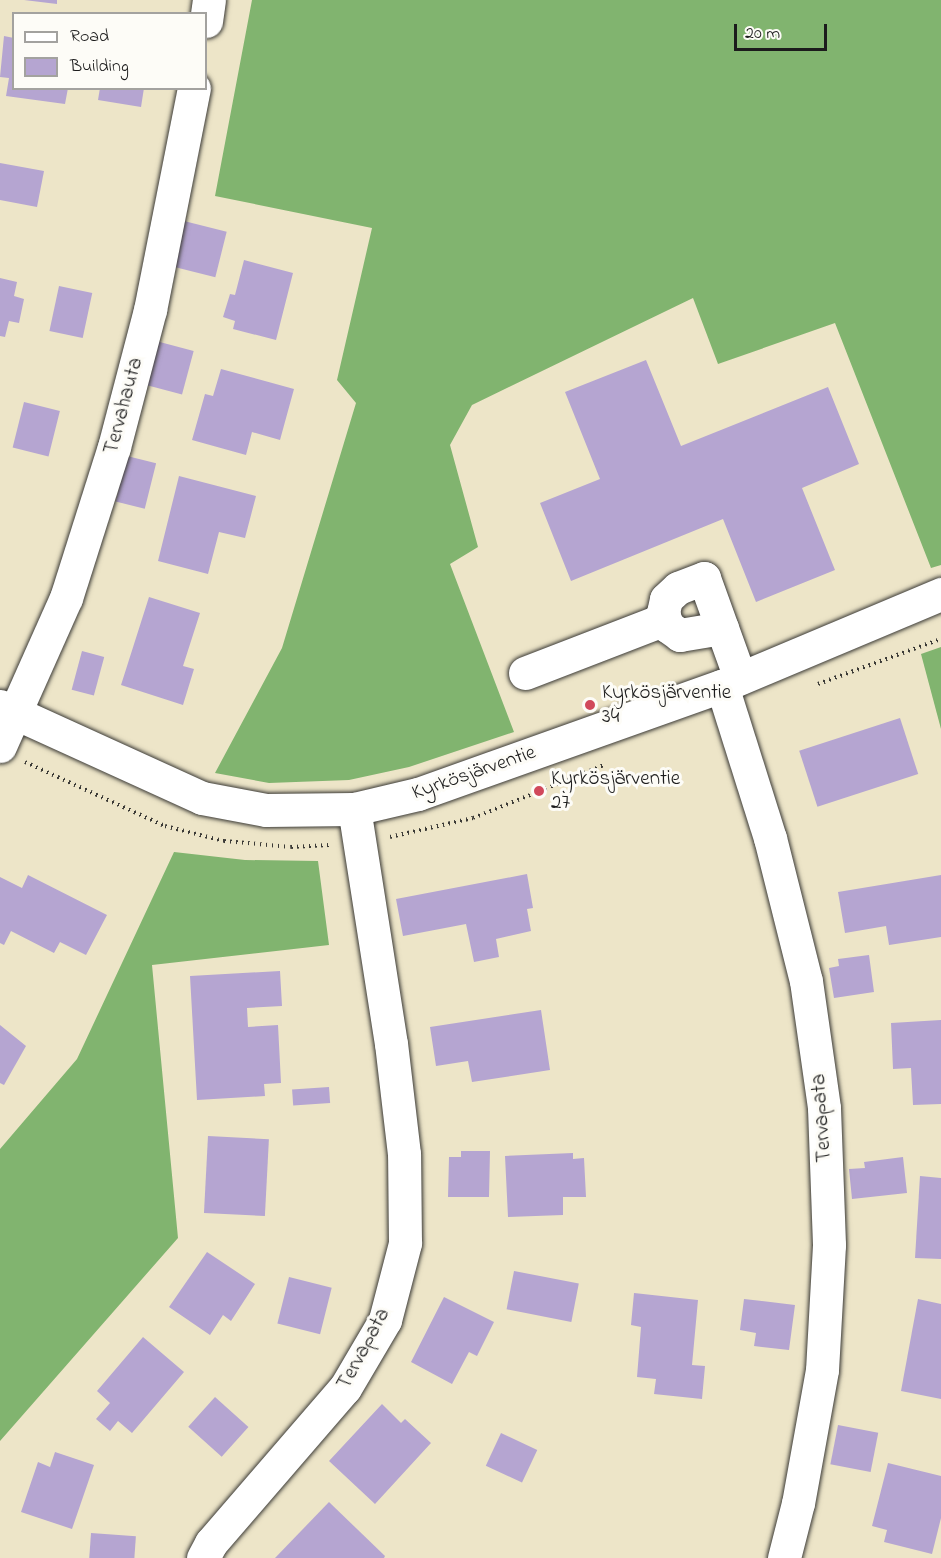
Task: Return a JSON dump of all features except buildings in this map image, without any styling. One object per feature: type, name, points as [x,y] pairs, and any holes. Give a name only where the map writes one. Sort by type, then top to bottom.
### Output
[{"type":"street","name":"Tervahauta","points":[[0,746],[8,710],[66,598],[114,447],[150,310],[194,90]]},
{"type":"street","name":"Tervapata","points":[[665,619],[666,599],[678,588],[705,578],[722,628],[731,682],[806,981],[824,1108],[829,1245],[822,1370],[798,1503],[784,1558]]},
{"type":"street","name":"Kyrkösjärventie","points":[[8,710],[202,798],[266,810],[354,808],[418,794],[731,682],[941,594]]},
{"type":"street","points":[[525,673],[665,619],[667,626],[680,635],[722,628]]},
{"type":"street","name":"Tervapata","points":[[203,1558],[211,1543],[345,1389],[385,1320],[405,1243],[404,1154],[391,1044],[354,808]]},
{"type":"green space","points":[[252,0],[941,0],[941,565],[931,568],[835,323],[718,364],[693,298],[472,405],[450,445],[478,547],[450,564],[514,732],[409,767],[349,780],[269,783],[215,773],[282,648],[356,403],[337,380],[372,228],[215,196]]},
{"type":"green space","points":[[941,647],[941,729],[921,654]]},
{"type":"green space","points":[[174,852],[245,860],[318,861],[329,945],[152,965],[178,1238],[0,1441],[0,1149],[77,1059]]},
{"type":"place","name":"Kyrkösjärventie 34","points":[[590,705]]},
{"type":"place","name":"Kyrkösjärventie 27","points":[[539,791]]}]
